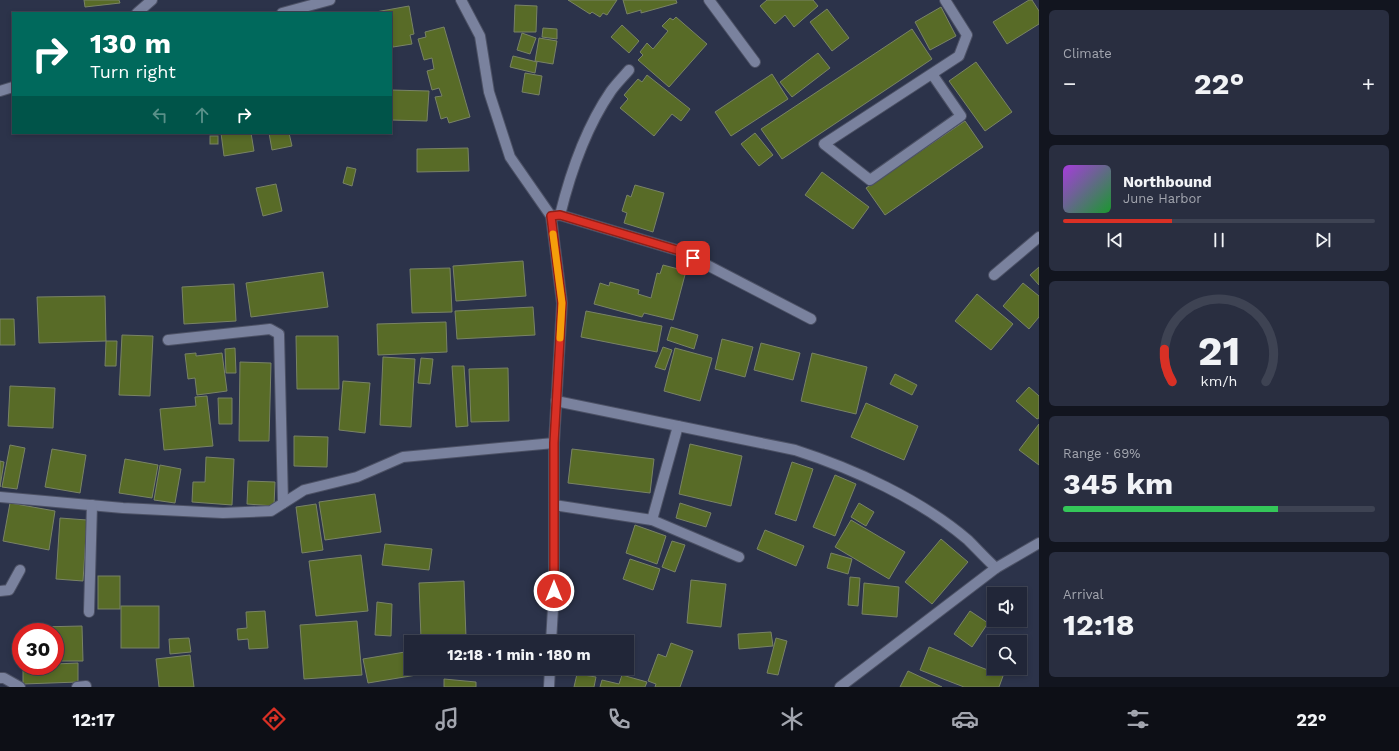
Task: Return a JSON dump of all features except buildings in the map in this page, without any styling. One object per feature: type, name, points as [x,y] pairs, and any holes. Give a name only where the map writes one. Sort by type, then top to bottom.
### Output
[{"type":"street","points":[[138,12],[152,0]]},
{"type":"street","points":[[286,12],[330,0]]},
{"type":"street","points":[[461,0],[480,36],[489,92],[510,157],[555,215],[680,251],[811,319]]},
{"type":"street","points":[[709,0],[755,62]]},
{"type":"street","points":[[932,74],[961,116],[870,180],[824,144],[959,56],[967,35],[945,0]]},
{"type":"street","points":[[551,635],[554,591],[554,443],[562,303],[555,215],[587,136],[611,92],[629,70]]},
{"type":"street","points":[[0,91],[12,87]]},
{"type":"street","points":[[994,275],[1039,237]]},
{"type":"street","points":[[168,340],[270,330],[279,334],[283,503]]},
{"type":"street","points":[[556,401],[795,450],[833,463],[879,483],[932,515],[967,540],[996,568]]},
{"type":"street","points":[[652,520],[678,426]]},
{"type":"street","points":[[0,497],[92,505],[223,513],[271,512],[304,490],[357,477],[403,457],[554,443]]},
{"type":"street","points":[[89,612],[92,505]]},
{"type":"street","points":[[554,505],[652,520],[739,557]]},
{"type":"street","points":[[840,687],[996,568],[1039,543]]},
{"type":"street","points":[[0,591],[9,590],[20,570]]},
{"type":"street","points":[[549,687],[550,675]]},
{"type":"street","points":[[0,678],[4,678],[20,687]]},
{"type":"slow traffic","points":[[553,234],[562,303],[560,338]]},
{"type":"route","points":[[554,591],[554,443],[562,303],[551,216],[560,215],[680,251],[693,258]]}]
